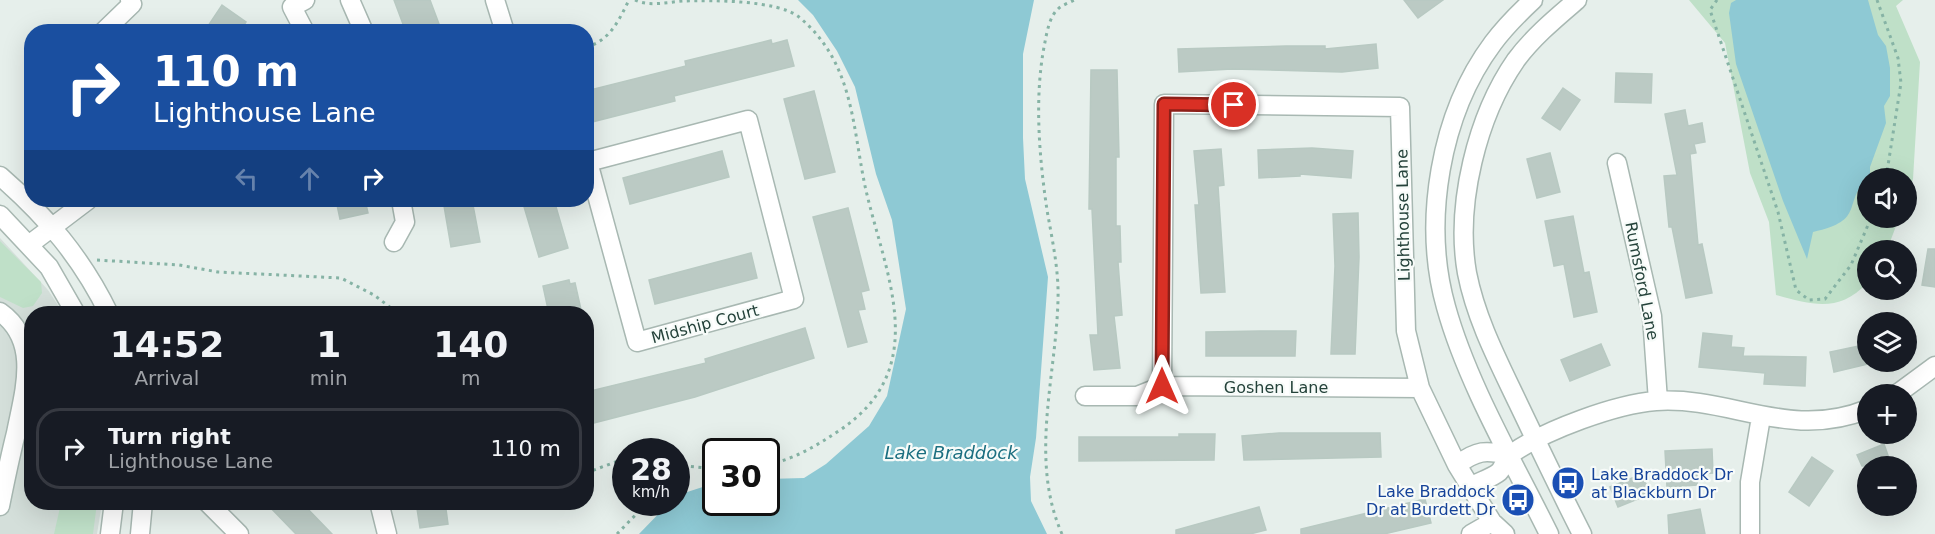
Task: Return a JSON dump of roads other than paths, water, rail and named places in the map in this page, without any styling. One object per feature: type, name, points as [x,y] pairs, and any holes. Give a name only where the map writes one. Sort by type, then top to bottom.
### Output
[{"type":"street","points":[[302,24],[292,7],[306,0]]},
{"type":"street","points":[[350,0],[358,24]]},
{"type":"street","points":[[495,0],[502,24]]},
{"type":"street","points":[[1533,0],[1492,44],[1461,100],[1448,136],[1437,208],[1438,275],[1461,351],[1549,534]]},
{"type":"street","points":[[1577,0],[1535,38],[1516,61],[1502,84],[1488,111],[1476,144],[1466,210],[1467,271],[1488,340],[1582,534]]},
{"type":"street","points":[[110,24],[131,2]]},
{"type":"street","name":"Lighthouse Lane","points":[[1162,386],[1164,104],[1400,107],[1406,331],[1420,388],[1457,465],[1498,528]]},
{"type":"street","name":"Midship Court","points":[[594,160],[748,120],[794,300],[637,342],[594,187]]},
{"type":"street","name":"Rumsford Lane","points":[[1617,163],[1652,316],[1658,401]]},
{"type":"street","points":[[0,176],[24,199]]},
{"type":"street","points":[[33,207],[53,226],[83,266],[105,306]]},
{"type":"street","points":[[30,244],[79,207]]},
{"type":"street","points":[[394,242],[405,222],[402,207]]},
{"type":"street","points":[[0,215],[30,244],[49,267],[71,306]]},
{"type":"street","points":[[0,312],[20,333],[24,347]]},
{"type":"street","points":[[1911,384],[1935,366]]},
{"type":"street","points":[[1086,396],[1137,396],[1162,386]]},
{"type":"street","name":"Goshen Lane","points":[[1162,386],[1420,388]]},
{"type":"street","points":[[0,506],[24,390]]},
{"type":"street","points":[[1470,486],[1498,473],[1510,454],[1583,419],[1618,407],[1658,401],[1707,405],[1783,421],[1817,420],[1857,411]]},
{"type":"street","points":[[1750,534],[1750,482],[1761,417]]},
{"type":"street","points":[[1457,465],[1468,457],[1485,450],[1510,454]]},
{"type":"street","points":[[110,534],[113,510]]},
{"type":"street","points":[[140,534],[142,510]]},
{"type":"street","points":[[215,510],[239,534]]},
{"type":"street","points":[[381,510],[387,534]]},
{"type":"street","points":[[1471,534],[1498,528]]},
{"type":"water","name":"Lake Braddock","points":[[798,0],[1034,0],[1023,54],[1025,179],[1048,277],[1036,438],[1030,477],[1031,501],[1047,534],[639,534],[656,516],[690,516],[690,491],[702,487],[702,516],[780,516],[780,479],[804,478],[826,464],[869,426],[887,396],[906,309],[892,220],[876,174],[855,87],[837,51],[813,15]]},
{"type":"water","points":[[1736,0],[1868,0],[1878,35],[1886,46],[1890,68],[1890,96],[1884,106],[1886,123],[1870,168],[1857,168],[1857,192],[1851,210],[1841,222],[1813,232],[1807,259],[1783,201],[1736,64],[1729,13],[1731,3]]},
{"type":"place","name":"Lake Braddock Dr at Blackburn Dr","points":[[1568,483]]},
{"type":"place","name":"Lake Braddock Dr at Burdett Dr","points":[[1518,500]]}]
